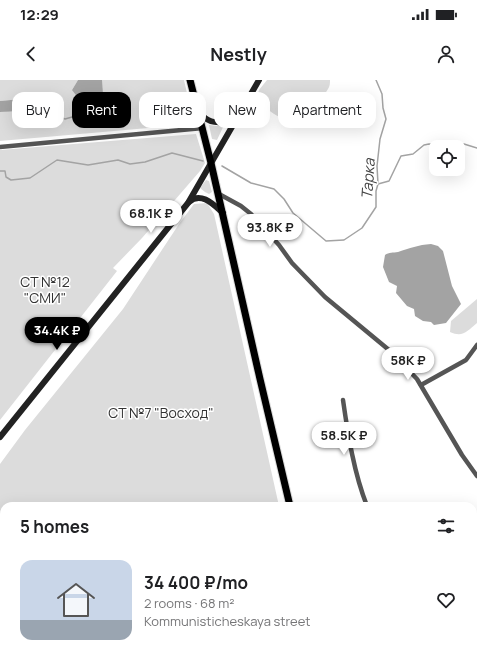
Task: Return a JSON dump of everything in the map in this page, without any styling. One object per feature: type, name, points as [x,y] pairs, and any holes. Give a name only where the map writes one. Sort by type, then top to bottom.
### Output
[{"type":"main road","points":[[190,80],[193,92]]},
{"type":"main road","points":[[252,92],[259,80]]},
{"type":"main road","points":[[203,128],[289,502]]},
{"type":"main road","points":[[0,437],[188,203],[231,128]]},
{"type":"main road","points":[[188,203],[191,200],[200,198],[214,204],[222,213]]},
{"type":"street","points":[[0,147],[203,128]]},
{"type":"street","points":[[219,194],[242,206],[251,214],[279,245],[292,263],[325,297],[389,350],[417,379],[462,455],[477,476]]},
{"type":"street","points":[[421,385],[466,360],[477,345]]},
{"type":"street","points":[[343,400],[352,451],[365,502]]},
{"type":"green space","points":[[0,80],[78,80],[72,90],[102,86],[102,80],[184,80],[187,92],[139,92],[139,128],[148,128],[0,141],[0,112],[12,110],[12,128],[64,128],[64,92],[12,92],[12,100],[0,101]]},
{"type":"green space","points":[[267,80],[330,80],[330,86],[326,92],[278,92],[278,116],[270,111],[270,92],[258,92]]},
{"type":"green space","points":[[209,125],[214,126],[214,128],[223,128],[217,140],[212,139]]},
{"type":"green space","name":"СТ №12 \"СМИ\"","points":[[196,134],[205,163],[200,171],[142,238],[113,268],[117,271],[0,420],[0,150]]},
{"type":"green space","points":[[206,180],[209,181],[212,192],[209,194],[200,188]]},
{"type":"green space","name":"СТ №7 \"Восход\"","points":[[207,203],[214,214],[278,502],[0,502],[0,464],[25,430],[123,309],[179,224],[194,204]]},
{"type":"green space","points":[[477,299],[477,323],[462,334],[454,334],[450,332],[451,321]]},
{"type":"shaded area","points":[[78,80],[102,80],[103,92],[74,92],[72,90]]},
{"type":"shaded area","points":[[12,100],[12,111],[0,112],[0,101]]},
{"type":"shaded area","points":[[431,244],[438,246],[443,251],[452,286],[461,304],[446,323],[434,325],[431,322],[423,321],[415,316],[414,309],[407,306],[396,293],[397,286],[389,282],[383,267],[385,255],[387,254]]},
{"type":"waterway","name":"Тарка","points":[[222,166],[251,183],[274,189],[284,199],[293,213],[326,241],[344,240],[362,228],[376,207],[376,191],[378,184],[377,166],[380,139],[386,119],[383,108],[382,94],[376,80]]},
{"type":"waterway","points":[[64,119],[72,117]]},
{"type":"waterway","points":[[378,184],[389,181],[401,156],[413,154],[424,145],[464,144],[477,148]]},
{"type":"waterway","name":"Тарка","points":[[0,171],[5,171],[6,177],[11,180],[30,178],[57,160],[88,165],[118,160],[130,164],[145,162],[172,153],[203,161]]}]
